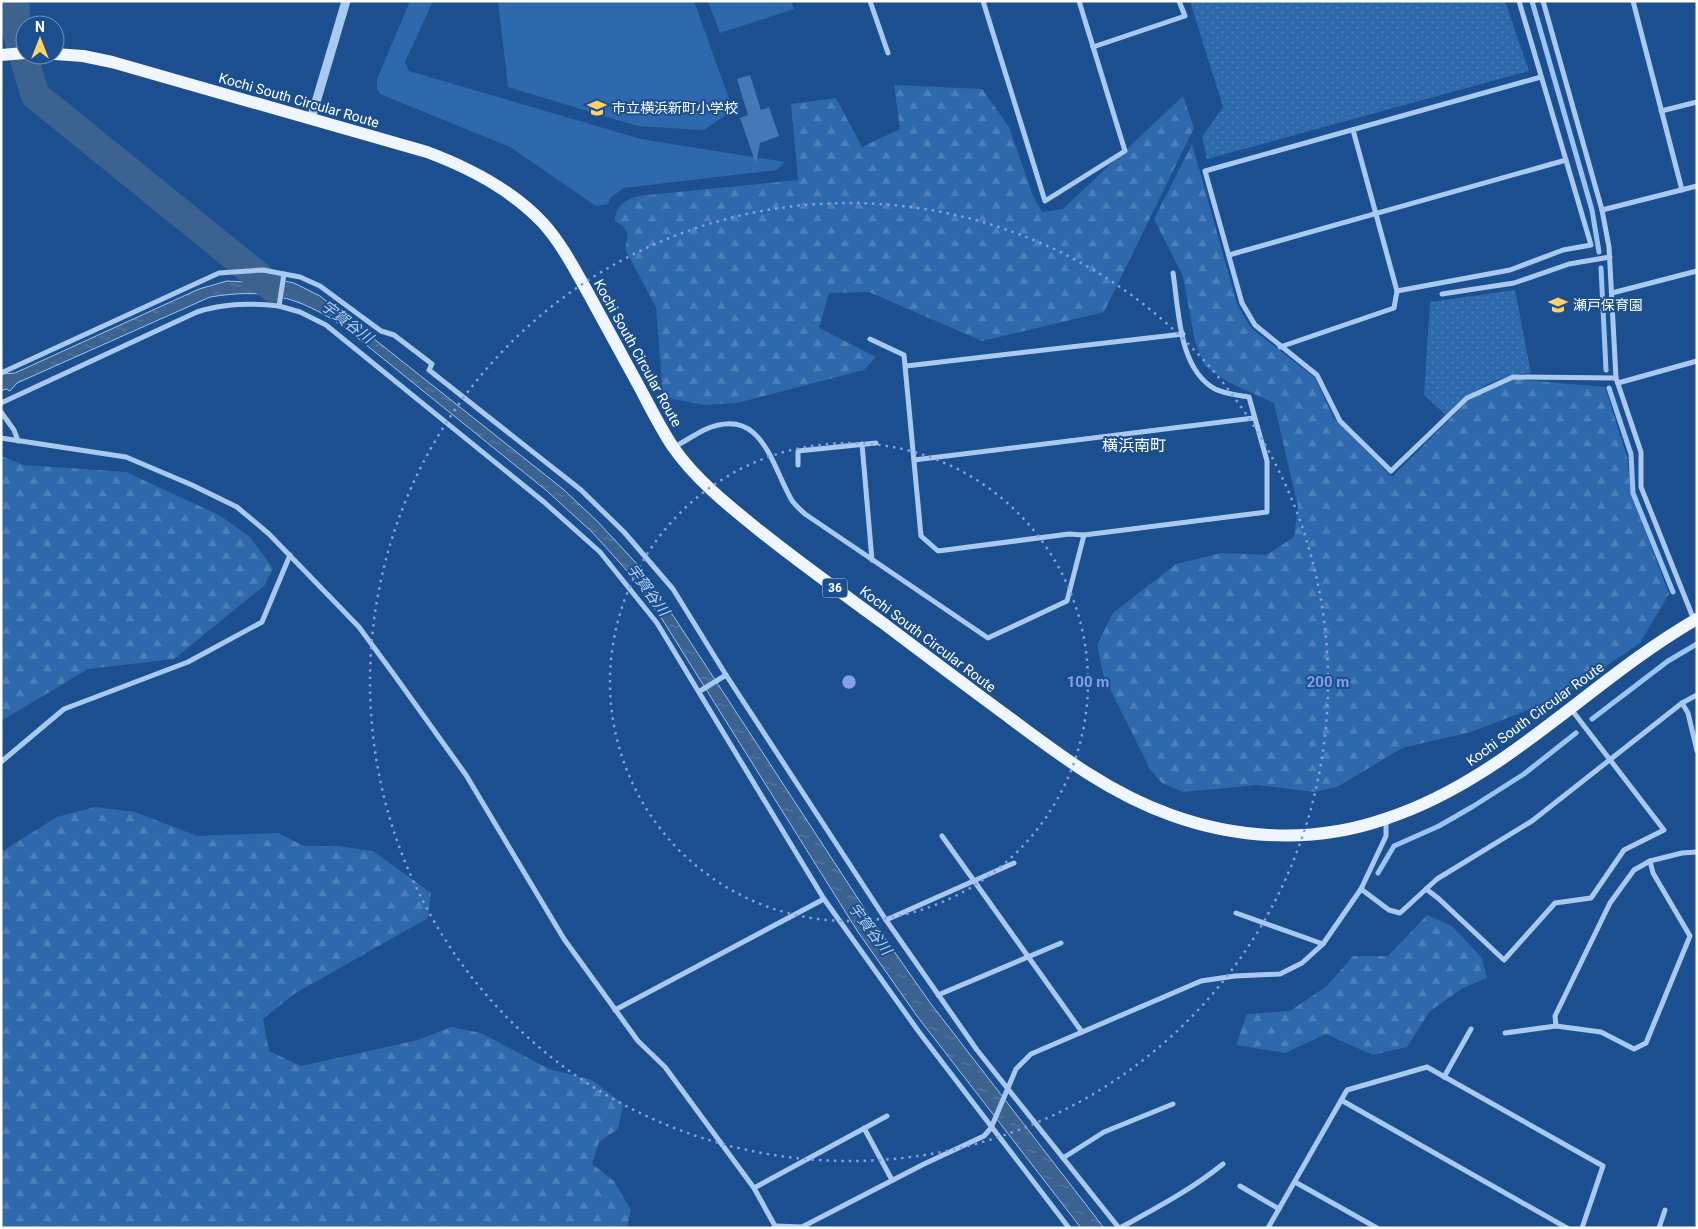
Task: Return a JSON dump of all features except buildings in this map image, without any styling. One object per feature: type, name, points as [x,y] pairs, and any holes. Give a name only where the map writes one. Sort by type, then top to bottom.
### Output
[{"type":"main road","name":"Kochi South Circular Route","points":[[65,55],[84,56],[112,62],[427,152],[464,166],[492,182],[530,212],[556,240],[576,272],[674,448],[718,497],[782,548],[1068,762],[1126,796],[1172,816],[1226,830],[1262,836],[1330,833],[1386,819],[1457,788],[1494,766],[1642,653],[1696,620]]},
{"type":"street","points":[[311,119],[346,1]]},
{"type":"street","points":[[870,1],[888,53]]},
{"type":"street","points":[[983,1],[1045,201],[1125,151],[1078,1]]},
{"type":"street","points":[[1093,47],[1185,16],[1180,1]]},
{"type":"street","points":[[1397,291],[1510,270],[1563,250],[1591,245],[1519,1]]},
{"type":"street","points":[[1543,1],[1602,210],[1610,257],[1617,380],[1642,452],[1641,487],[1696,620]]},
{"type":"street","points":[[1633,1],[1682,190]]},
{"type":"street","points":[[1541,77],[1206,171],[1242,302],[1255,325],[1317,375],[1340,421],[1391,471],[1467,398],[1513,377],[1617,380],[1697,361]]},
{"type":"street","points":[[1662,111],[1697,102]]},
{"type":"street","points":[[1280,347],[1394,308],[1397,291],[1353,130]]},
{"type":"street","points":[[1229,255],[1566,160]]},
{"type":"street","points":[[1602,210],[1697,186]]},
{"type":"street","points":[[1442,294],[1514,283],[1569,264],[1610,257]]},
{"type":"street","points":[[1,374],[219,273],[239,270],[263,270],[284,276],[300,276],[320,286],[381,332],[394,335],[432,364],[429,370],[581,490],[624,532],[673,589],[723,676],[938,995],[1007,1091],[1120,1228],[1180,1195],[1224,1164]]},
{"type":"street","points":[[1612,293],[1697,271]]},
{"type":"street","points":[[870,339],[904,354],[921,536],[938,551],[1267,512],[1267,462],[1249,397],[1216,389],[1204,380],[1190,360],[1173,273]]},
{"type":"street","points":[[279,303],[284,276]]},
{"type":"street","points":[[1,403],[197,312],[219,305],[279,303],[326,325],[544,502],[600,552],[658,623],[701,689],[824,899],[991,1128],[1069,1228]]},
{"type":"street","points":[[906,366],[1184,334]]},
{"type":"street","points":[[1,412],[14,430],[18,441]]},
{"type":"street","points":[[914,460],[1254,418]]},
{"type":"street","points":[[674,448],[704,430],[721,424],[736,424],[751,430],[764,442],[791,500],[805,514],[988,638],[1067,601],[1084,535]]},
{"type":"street","points":[[1,438],[126,457],[184,481],[237,507],[269,534],[359,627],[466,775],[564,939],[638,1041],[665,1067],[754,1188],[774,1227],[802,1227],[892,1180],[984,1136],[991,1128],[993,1118],[1016,1069],[1031,1054],[1201,981],[1235,976],[1280,974],[1302,963],[1323,944],[1361,888],[1386,836],[1386,819]]},
{"type":"street","points":[[798,465],[798,451],[876,443]]},
{"type":"street","points":[[862,444],[872,560]]},
{"type":"street","points":[[1,762],[64,709],[188,662],[262,622],[290,556]]},
{"type":"street","points":[[701,689],[723,676]]},
{"type":"street","points":[[1361,888],[1389,910],[1400,913],[1437,880],[1532,821],[1682,703],[1697,696]]},
{"type":"street","points":[[1682,703],[1688,713],[1697,751]]},
{"type":"street","points":[[1426,889],[1504,960],[1554,903],[1591,898],[1624,850],[1664,830],[1571,709]]},
{"type":"street","points":[[942,836],[1082,1032]]},
{"type":"street","points":[[1556,1026],[1555,1016],[1610,903],[1634,870],[1650,861],[1682,853],[1697,852]]},
{"type":"street","points":[[1505,1033],[1556,1026],[1600,1032],[1634,1049],[1646,1043],[1690,936],[1652,873],[1650,861]]},
{"type":"street","points":[[886,920],[1014,863]]},
{"type":"street","points":[[615,1010],[824,899]]},
{"type":"street","points":[[1236,913],[1323,944]]},
{"type":"street","points":[[938,995],[1060,943]]},
{"type":"street","points":[[1444,1077],[1471,1029]]},
{"type":"street","points":[[1268,1228],[1347,1090],[1427,1067],[1602,1166],[1582,1228]]},
{"type":"street","points":[[1341,1100],[1567,1228]]},
{"type":"street","points":[[1063,1158],[1104,1132],[1173,1104]]},
{"type":"street","points":[[754,1188],[887,1116]]},
{"type":"street","points":[[864,1128],[892,1180]]},
{"type":"street","points":[[1295,1182],[1377,1228]]},
{"type":"street","points":[[1240,1186],[1279,1209]]},
{"type":"street","points":[[1658,1228],[1665,1210]]},
{"type":"green space","points":[[410,1],[433,1],[405,62],[409,71],[641,139],[785,162],[777,170],[624,188],[610,198],[608,204],[596,206],[510,147],[380,94],[377,88],[377,79]]},
{"type":"green space","points":[[498,1],[694,1],[733,110],[704,130],[637,126],[508,87]]},
{"type":"green space","points":[[708,1],[791,1],[794,9],[720,33]]},
{"type":"green space","points":[[1190,1],[1505,1],[1529,71],[1207,159],[1202,137],[1223,107]]},
{"type":"green space","points":[[894,85],[982,89],[1009,127],[1033,196],[1042,212],[1063,209],[1183,96],[1194,128],[1104,312],[982,341],[869,292],[829,293],[819,328],[876,357],[864,370],[737,403],[704,405],[663,397],[656,307],[625,249],[628,234],[623,226],[615,221],[619,208],[629,199],[638,196],[798,180],[791,104],[836,98],[862,147],[900,129]]},
{"type":"green space","points":[[1192,144],[1237,304],[1251,328],[1315,378],[1333,417],[1392,477],[1469,400],[1514,379],[1605,387],[1627,457],[1631,493],[1669,594],[1640,643],[1559,698],[1471,732],[1402,748],[1337,787],[1314,792],[1257,785],[1183,792],[1162,783],[1150,769],[1104,677],[1097,645],[1113,613],[1176,564],[1222,553],[1266,555],[1294,537],[1298,507],[1274,403],[1228,382],[1205,366],[1195,342],[1183,276],[1154,219]]},
{"type":"green space","points":[[1515,290],[1531,373],[1507,377],[1485,386],[1464,399],[1446,415],[1424,395],[1430,302]]},
{"type":"green space","points":[[1,456],[24,465],[126,472],[219,515],[250,537],[273,568],[265,585],[174,659],[88,669],[1,721]]},
{"type":"green space","points":[[95,807],[135,812],[197,836],[278,833],[304,846],[338,846],[373,851],[431,893],[428,918],[294,994],[263,1019],[269,1051],[301,1066],[418,1040],[451,1027],[481,1033],[549,1069],[592,1080],[623,1104],[618,1129],[599,1142],[592,1164],[614,1181],[631,1210],[627,1228],[1,1228],[1,852],[57,817]]},
{"type":"green space","points":[[1427,915],[1452,926],[1482,958],[1487,978],[1463,988],[1430,1011],[1407,1047],[1373,1055],[1326,1034],[1285,1053],[1236,1045],[1247,1014],[1290,1011],[1327,986],[1353,956],[1388,956]]},
{"type":"water","name":"宇賀谷川","points":[[246,274],[267,274],[269,278],[294,283],[320,296],[563,489],[597,521],[638,565],[872,920],[931,1004],[1104,1228],[1081,1228],[917,1016],[858,932],[662,619],[629,573],[592,532],[547,491],[344,327],[311,308],[280,297],[264,294],[230,294],[210,297],[17,383],[10,391],[6,389],[1,391],[1,374],[15,373],[199,289],[227,281],[247,282]]},
{"type":"waterway","points":[[15,1],[16,30],[35,95],[273,288]]},
{"type":"waterway","points":[[1532,1],[1592,210],[1599,252]]},
{"type":"waterway","points":[[1601,268],[1606,370]]},
{"type":"waterway","points":[[1609,388],[1631,454],[1633,493],[1673,592]]},
{"type":"waterway","points":[[1592,719],[1668,661],[1697,644]]},
{"type":"waterway","points":[[1378,873],[1394,846],[1439,826],[1472,807],[1524,774],[1576,733]]},
{"type":"place","name":"市立横浜新町小学校","points":[[597,108]]},
{"type":"place","name":"瀬戸保育園","points":[[1558,305]]},
{"type":"district","name":"横浜南町","points":[[1134,445]]}]
